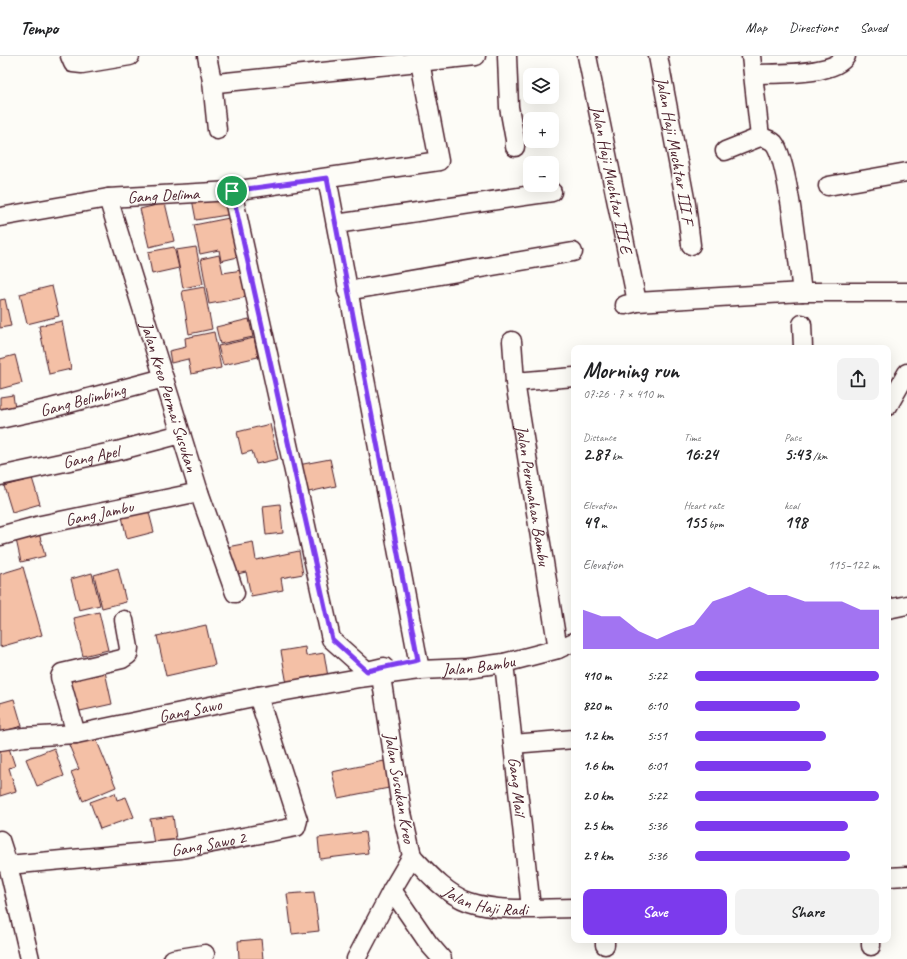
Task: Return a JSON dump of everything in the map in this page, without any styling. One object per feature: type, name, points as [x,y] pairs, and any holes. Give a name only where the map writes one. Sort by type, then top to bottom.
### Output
[{"type":"street","points":[[70,56],[73,63],[82,64],[130,56]]},
{"type":"street","points":[[207,56],[212,81],[217,130]]},
{"type":"street","points":[[212,81],[216,83],[476,56]]},
{"type":"street","points":[[507,56],[509,108],[515,140],[514,147]]},
{"type":"street","name":"Jalan Haji Muchtar III E","points":[[587,56],[631,303],[802,292]]},
{"type":"street","name":"Jalan Haji Muchtar III F","points":[[658,56],[686,204],[691,245]]},
{"type":"street","points":[[751,56],[760,137]]},
{"type":"street","points":[[754,74],[818,70],[836,65],[846,56]]},
{"type":"street","name":"Gang Delima","points":[[0,217],[108,198],[232,191],[439,161],[420,62]]},
{"type":"street","points":[[725,151],[760,137],[773,143],[777,149],[787,182],[802,292],[907,292]]},
{"type":"street","points":[[828,186],[907,172]]},
{"type":"street","points":[[232,191],[332,639],[367,671],[419,665],[347,291],[327,178]]},
{"type":"street","points":[[336,224],[552,192]]},
{"type":"street","name":"Jalan Kreo Permai Susukan","points":[[108,198],[199,492],[235,594]]},
{"type":"street","points":[[347,291],[573,252]]},
{"type":"street","points":[[802,324],[803,345]]},
{"type":"street","name":"Jalan Perumahan Bambu","points":[[512,341],[515,382],[566,646]]},
{"type":"street","points":[[891,401],[907,373]]},
{"type":"street","points":[[515,382],[571,377]]},
{"type":"street","name":"Gang Belimbing","points":[[0,419],[51,408],[164,378]]},
{"type":"street","name":"Gang Apel","points":[[0,476],[121,450],[181,434]]},
{"type":"street","name":"Gang Jambu","points":[[0,536],[41,525],[199,492]]},
{"type":"street","points":[[891,608],[907,605]]},
{"type":"street","points":[[76,734],[60,677],[62,673],[122,659],[128,655],[129,648],[124,620]]},
{"type":"street","name":"Jalan Bambu","points":[[380,676],[419,665],[468,668],[504,663],[566,646]]},
{"type":"street","name":"Gang Mail","points":[[504,663],[531,908]]},
{"type":"street","name":"Gang Sawo","points":[[0,741],[76,734],[258,696],[380,676]]},
{"type":"street","name":"Jalan Susukan Kreo","points":[[356,959],[392,890],[412,856],[402,813],[380,676]]},
{"type":"street","name":"Gang Sawo 2","points":[[8,865],[181,849],[296,827],[298,820],[258,696]]},
{"type":"street","points":[[513,744],[571,739]]},
{"type":"street","points":[[0,840],[8,865],[30,959]]},
{"type":"street","name":"Jalan Haji Radi","points":[[412,856],[446,889],[468,902],[494,907],[571,908]]},
{"type":"street","points":[[891,877],[907,876]]},
{"type":"street","points":[[392,890],[429,944],[442,959]]},
{"type":"street","points":[[173,959],[205,954]]},
{"type":"building","points":[[229,192],[233,214],[196,220],[192,199]]},
{"type":"building","points":[[165,203],[174,241],[149,247],[140,209]]},
{"type":"building","points":[[234,217],[242,256],[221,261],[219,250],[200,254],[194,225]]},
{"type":"building","points":[[174,247],[179,268],[152,274],[148,252]]},
{"type":"building","points":[[196,247],[203,284],[183,288],[176,250]]},
{"type":"building","points":[[219,255],[223,273],[242,270],[247,297],[209,304],[201,259]]},
{"type":"building","points":[[52,286],[59,316],[27,324],[20,294]]},
{"type":"building","points":[[204,287],[212,329],[189,334],[182,291]]},
{"type":"building","points":[[5,299],[11,326],[0,328],[0,300]]},
{"type":"building","points":[[249,319],[253,337],[220,344],[216,327]]},
{"type":"building","points":[[62,321],[71,369],[49,374],[39,326]]},
{"type":"building","points":[[214,332],[221,368],[191,374],[188,359],[171,363],[169,351],[186,347],[185,338]]},
{"type":"building","points":[[254,338],[258,357],[223,365],[218,346]]},
{"type":"building","points":[[15,355],[22,383],[0,389],[0,359]]},
{"type":"building","points":[[13,395],[16,415],[0,417],[0,397]]},
{"type":"building","points":[[270,424],[278,459],[256,464],[252,451],[242,454],[237,432]]},
{"type":"building","points":[[330,459],[336,486],[304,493],[298,465]]},
{"type":"building","points":[[32,478],[40,504],[12,512],[4,486]]},
{"type":"building","points":[[280,504],[283,533],[266,535],[263,506]]},
{"type":"building","points":[[147,505],[154,532],[127,539],[121,512]]},
{"type":"building","points":[[38,529],[45,556],[21,562],[15,535]]},
{"type":"building","points":[[253,542],[256,560],[299,551],[303,574],[281,578],[283,590],[251,596],[246,572],[233,575],[227,547]]},
{"type":"building","points":[[23,567],[42,635],[0,647],[0,574]]},
{"type":"building","points":[[118,568],[126,602],[102,608],[94,575]]},
{"type":"building","points":[[92,573],[100,605],[79,610],[71,579]]},
{"type":"building","points":[[99,612],[108,650],[83,656],[74,618]]},
{"type":"building","points":[[206,625],[215,665],[166,676],[157,636]]},
{"type":"building","points":[[305,647],[306,656],[324,653],[329,683],[288,690],[281,651]]},
{"type":"building","points":[[104,667],[112,704],[71,713],[63,676]]},
{"type":"building","points":[[14,699],[22,726],[0,732],[0,703]]},
{"type":"building","points":[[94,734],[116,787],[83,801],[71,772],[79,769],[69,745]]},
{"type":"building","points":[[7,742],[15,766],[9,768],[16,791],[0,796],[0,745]]},
{"type":"building","points":[[54,748],[64,776],[37,786],[26,759]]},
{"type":"building","points":[[389,760],[394,787],[338,798],[332,772]]},
{"type":"building","points":[[115,793],[117,800],[126,797],[134,817],[100,829],[90,802]]},
{"type":"building","points":[[173,816],[177,847],[155,851],[150,819]]},
{"type":"building","points":[[365,832],[368,853],[320,859],[318,838]]},
{"type":"building","points":[[314,892],[319,931],[292,934],[287,894]]},
{"type":"building","points":[[261,939],[263,959],[239,959],[238,941]]},
{"type":"route","points":[[327,178],[347,291],[418,660],[367,671],[332,639],[232,191],[327,178]]}]
